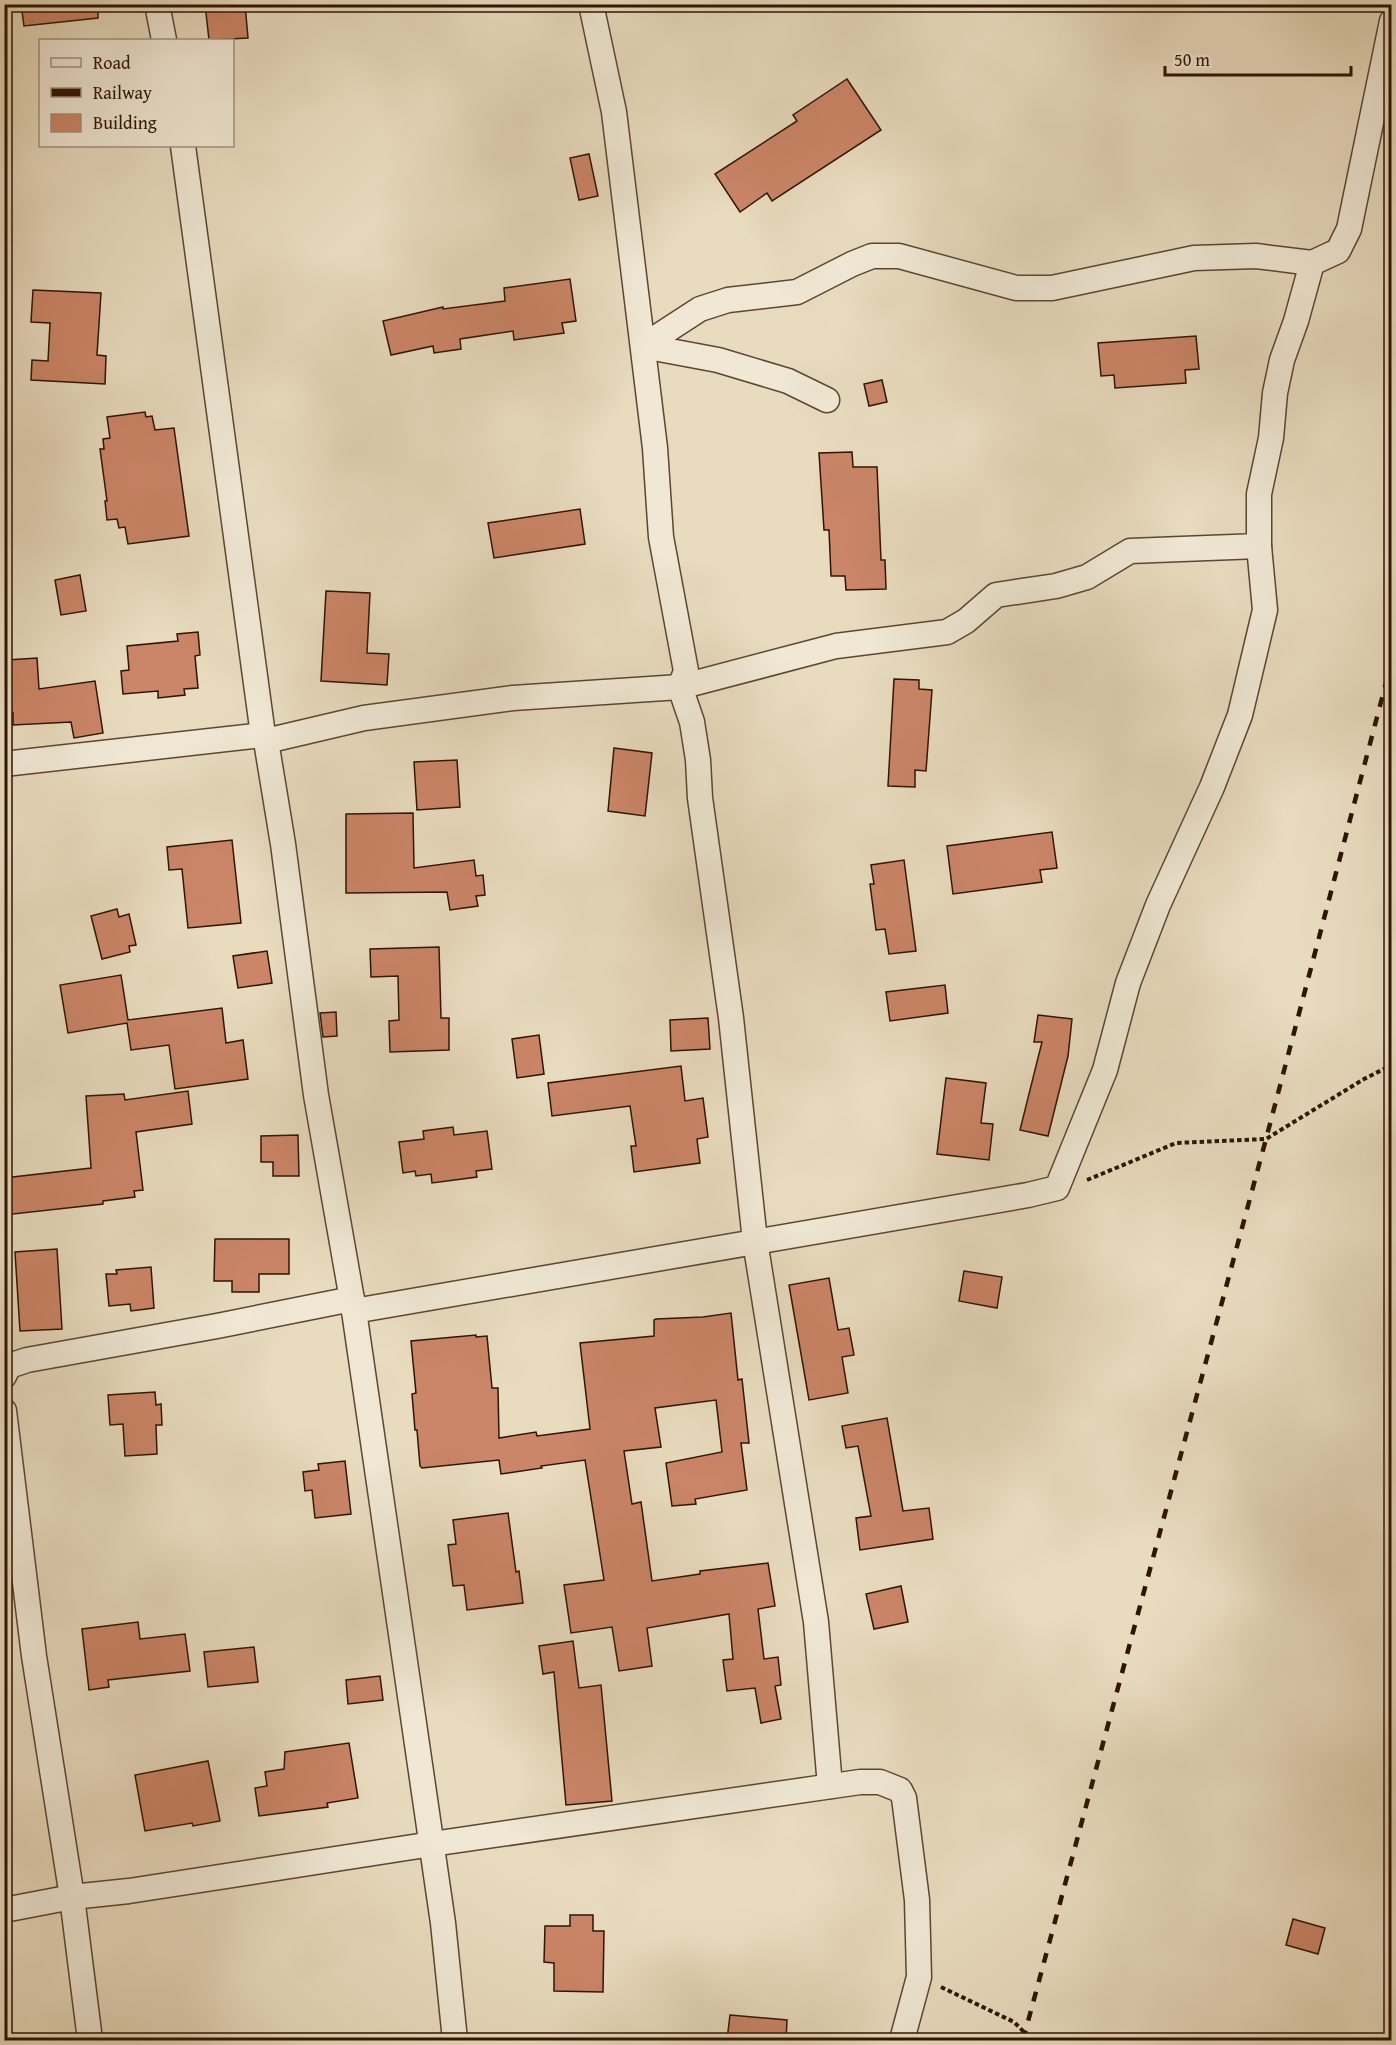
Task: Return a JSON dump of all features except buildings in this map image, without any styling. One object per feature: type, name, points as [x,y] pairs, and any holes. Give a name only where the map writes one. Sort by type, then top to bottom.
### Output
[{"type":"street","points":[[157,4],[164,39]]},
{"type":"street","points":[[591,4],[614,112],[655,448],[661,537],[686,671],[680,687],[692,722],[698,760],[700,798],[731,1018],[755,1241],[816,1622],[830,1786]]},
{"type":"street","points":[[643,346],[700,309],[728,300],[797,292],[872,256],[898,256],[1016,288],[1052,288],[1194,258],[1256,256],[1312,263],[1338,251],[1349,229],[1392,21]]},
{"type":"street","points":[[183,147],[264,738],[285,856],[316,1095],[353,1305],[432,1844],[456,2040]]},
{"type":"street","points":[[4,1376],[9,1366],[27,1360],[228,1324],[755,1241],[1028,1195],[1057,1188],[1105,1070],[1128,983],[1154,916],[1212,787],[1240,715],[1265,610],[1259,546],[1259,494],[1271,438],[1275,393],[1281,360],[1296,321],[1312,263]]},
{"type":"street","points":[[643,346],[718,360],[788,381],[827,400]]},
{"type":"street","points":[[4,764],[264,738],[364,718],[513,698],[680,687],[836,646],[947,632],[966,621],[996,595],[1056,586],[1087,577],[1130,551],[1259,546]]},
{"type":"street","points":[[4,1411],[32,1644],[72,1897],[90,2040]]},
{"type":"street","points":[[4,1910],[72,1897],[129,1891],[432,1844],[830,1786],[880,1782],[900,1790],[904,1798],[917,1900],[919,1977],[902,2040]]},
{"type":"path","points":[[1057,1188],[1093,1179],[1176,1143],[1266,1139],[1364,1079],[1392,1065]]},
{"type":"path","points":[[919,1977],[1014,2022],[1025,2033],[1026,2040]]},
{"type":"railway","points":[[1023,2040],[1266,1139],[1392,660]]}]
